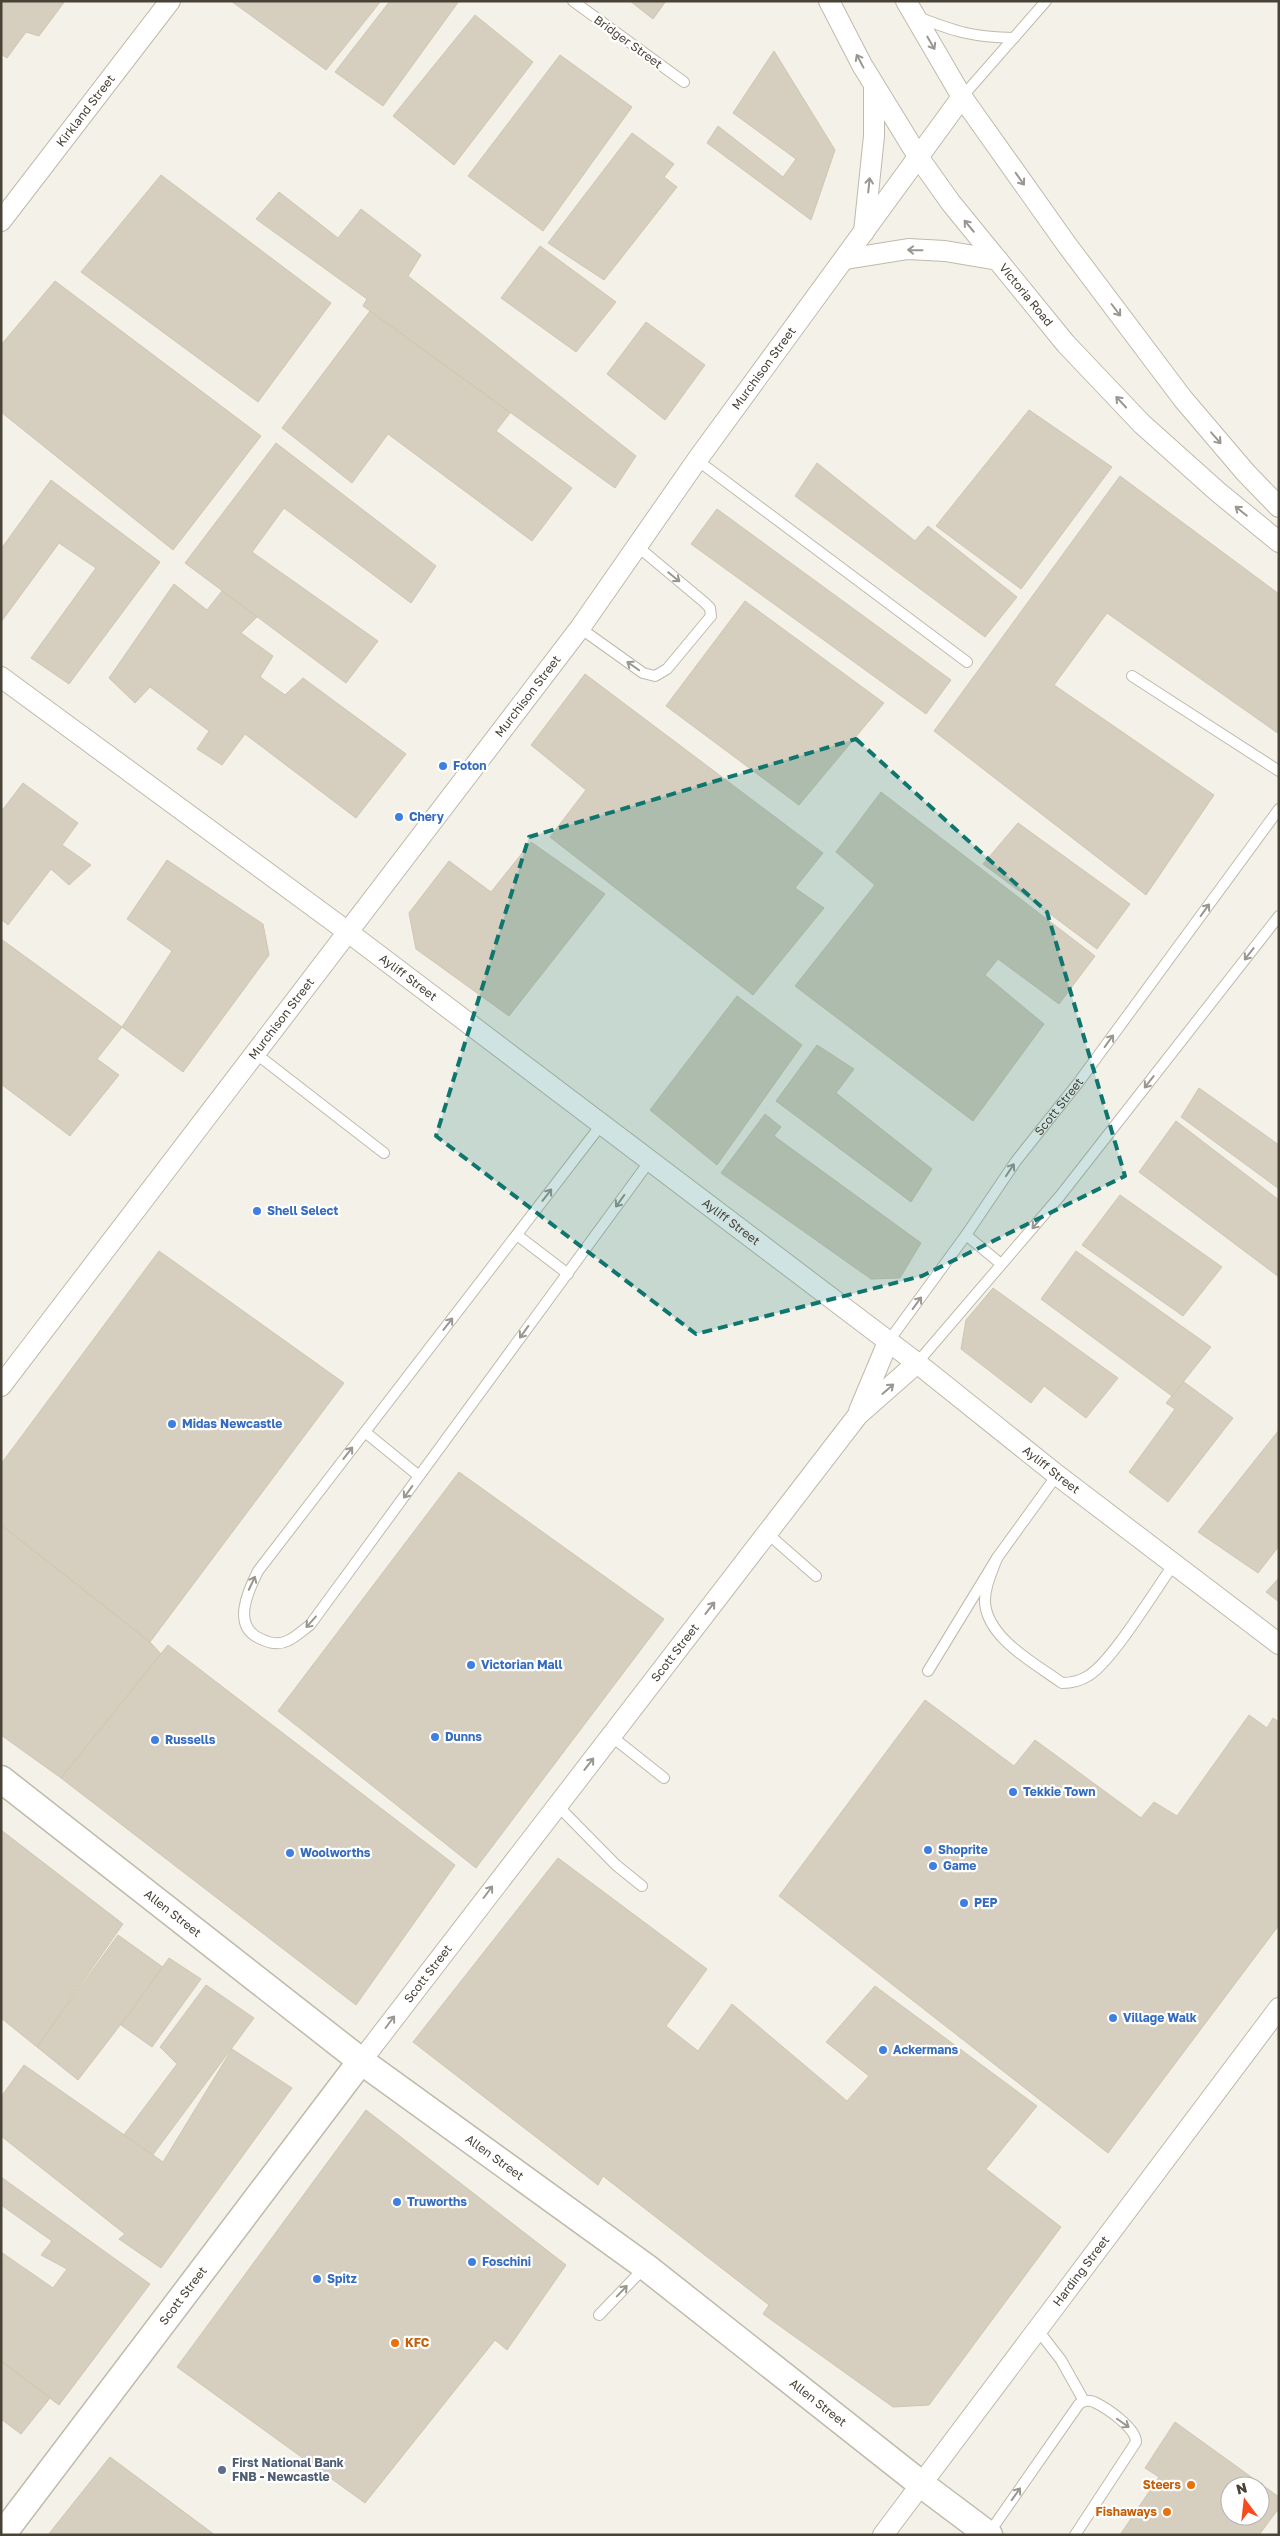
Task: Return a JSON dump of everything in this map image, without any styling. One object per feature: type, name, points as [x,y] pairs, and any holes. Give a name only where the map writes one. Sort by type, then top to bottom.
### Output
[{"type":"street","name":"Kirkland Street","points":[[1,221],[170,1]]},
{"type":"street","name":"Victoria Road","points":[[829,1],[874,85],[919,158],[951,203],[1066,344],[1142,424],[1218,492],[1279,542]]},
{"type":"street","points":[[911,9],[962,97],[1067,245],[1183,399],[1246,473],[1279,507]]},
{"type":"street","points":[[864,234],[874,136],[874,85]]},
{"type":"street","name":"Murchison Street","points":[[1,1386],[580,628],[697,460],[864,234],[962,97]]},
{"type":"street","points":[[846,258],[908,249],[945,251],[998,260]]},
{"type":"street","name":"Ayliff Street","points":[[1,677],[348,932],[649,1162],[918,1363],[1058,1475],[1279,1644]]},
{"type":"street","name":"Scott Street","points":[[858,1415],[888,1342]]},
{"type":"street","name":"Scott Street","points":[[2,2535],[556,1805],[768,1534],[858,1415],[918,1363]]},
{"type":"street","name":"Allen Street","points":[[1,1779],[361,2061],[646,2267],[921,2484],[989,2534]]},
{"type":"street","name":"Harding Street","points":[[883,2535],[1279,2008]]},
{"type":"lane","name":"Bridger Street","points":[[573,1],[684,82]]},
{"type":"lane","name":"Murchison Street","points":[[962,97],[1046,1]]},
{"type":"lane","points":[[911,9],[960,33],[981,37],[1014,38]]},
{"type":"lane","points":[[697,460],[967,662]]},
{"type":"lane","points":[[580,628],[642,673],[655,676],[667,669],[711,616],[710,608],[704,602],[637,546]]},
{"type":"lane","points":[[1132,676],[1279,771]]},
{"type":"lane","name":"Scott Street","points":[[888,1342],[966,1235],[1016,1161],[1078,1083],[1279,809]]},
{"type":"lane","name":"Scott Street","points":[[918,1363],[1060,1196],[1279,916]]},
{"type":"lane","points":[[255,1053],[384,1153]]},
{"type":"lane","points":[[601,1125],[258,1571],[246,1595],[244,1614],[248,1630],[257,1638],[271,1643],[287,1641],[310,1625],[649,1162]]},
{"type":"lane","points":[[517,1235],[568,1274]]},
{"type":"lane","points":[[966,1235],[1001,1264]]},
{"type":"lane","points":[[364,1432],[420,1476]]},
{"type":"lane","points":[[928,1672],[996,1558],[1058,1475]]},
{"type":"lane","points":[[768,1534],[816,1576]]},
{"type":"lane","points":[[996,1558],[986,1594],[987,1613],[1003,1640],[1062,1683],[1069,1683],[1088,1676],[1104,1663],[1174,1564]]},
{"type":"lane","points":[[611,1736],[664,1778]]},
{"type":"lane","points":[[556,1805],[616,1865],[642,1886]]},
{"type":"lane","points":[[599,2315],[646,2267]]},
{"type":"lane","points":[[1037,2329],[1061,2360],[1084,2401]]},
{"type":"lane","points":[[989,2534],[1079,2404],[1084,2401],[1093,2401],[1132,2429],[1136,2442],[1075,2535]]},
{"type":"highlighted area","points":[[856,739],[1047,912],[1125,1176],[922,1276],[696,1334],[436,1136],[529,837]]},
{"type":"building","points":[[1,1],[65,1],[39,36],[26,32],[7,58],[1,54]]},
{"type":"building","points":[[231,1],[381,1],[326,70]]},
{"type":"building","points":[[390,1],[459,1],[383,106],[335,72]]},
{"type":"building","points":[[630,1],[666,1],[653,19]]},
{"type":"building","points":[[475,15],[533,62],[454,165],[393,116]]},
{"type":"building","points":[[774,51],[835,150],[811,220],[707,143],[718,126],[783,177],[796,159],[733,113]]},
{"type":"building","points":[[560,55],[632,107],[543,231],[468,176]]},
{"type":"building","points":[[632,133],[674,164],[664,177],[677,187],[604,280],[548,243]]},
{"type":"building","points":[[161,175],[331,303],[258,402],[81,272]]},
{"type":"building","points":[[279,192],[338,238],[361,209],[421,255],[408,276],[636,456],[615,488],[363,306],[367,299],[256,219]]},
{"type":"building","points":[[540,246],[616,302],[576,352],[501,298]]},
{"type":"building","points":[[55,281],[261,436],[173,550],[1,412],[1,345]]},
{"type":"building","points":[[370,311],[510,413],[496,431],[572,488],[532,541],[388,434],[352,483],[282,428]]},
{"type":"building","points":[[646,322],[705,365],[665,420],[607,374]]},
{"type":"building","points":[[1029,410],[1112,467],[1021,589],[936,526]]},
{"type":"building","points":[[276,443],[436,566],[411,603],[284,508],[252,552],[378,641],[346,683],[185,563]]},
{"type":"building","points":[[817,463],[915,541],[928,526],[1017,597],[985,637],[795,496]]},
{"type":"building","points":[[1120,476],[1279,594],[1279,734],[1107,613],[1054,685],[1214,795],[1146,895],[934,731]]},
{"type":"building","points":[[51,480],[160,562],[69,684],[31,658],[96,568],[59,543],[1,622],[1,549]]},
{"type":"building","points":[[717,509],[951,680],[926,714],[691,544]]},
{"type":"building","points":[[174,584],[207,610],[222,591],[257,617],[241,633],[273,656],[260,677],[285,695],[303,678],[406,754],[356,818],[245,734],[222,765],[197,749],[209,731],[150,687],[135,703],[109,678]]},
{"type":"building","points":[[745,601],[884,703],[799,805],[666,706]]},
{"type":"building","points":[[585,674],[823,853],[795,888],[824,908],[753,995],[550,837],[586,790],[531,745]]},
{"type":"building","points":[[23,783],[78,823],[62,845],[91,865],[69,885],[51,869],[8,925],[1,919],[1,812]]},
{"type":"building","points":[[881,792],[1095,956],[1059,1004],[998,959],[985,975],[1044,1024],[973,1121],[795,986],[875,885],[836,852]]},
{"type":"building","points":[[1018,823],[1130,904],[1097,949],[983,864]]},
{"type":"building","points":[[531,842],[605,894],[509,1016],[416,949],[409,913],[449,861],[491,892]]},
{"type":"building","points":[[167,860],[263,924],[269,955],[183,1072],[122,1027],[172,951],[127,919]]},
{"type":"building","points":[[1,939],[122,1027],[97,1059],[119,1075],[70,1136],[1,1084]]},
{"type":"building","points":[[737,996],[802,1045],[717,1165],[650,1110]]},
{"type":"building","points":[[817,1045],[854,1069],[836,1093],[932,1169],[911,1202],[776,1101]]},
{"type":"building","points":[[1199,1088],[1279,1145],[1279,1189],[1181,1117]]},
{"type":"building","points":[[765,1114],[781,1127],[774,1136],[921,1243],[900,1278],[871,1279],[721,1173]]},
{"type":"building","points":[[1176,1121],[1279,1200],[1279,1277],[1139,1172]]},
{"type":"building","points":[[1120,1195],[1222,1267],[1183,1316],[1082,1245]]},
{"type":"building","name":"Midas Newcastle","points":[[159,1251],[344,1383],[150,1642],[1,1525],[1,1464]]},
{"type":"building","points":[[1076,1251],[1211,1347],[1172,1396],[1041,1299]]},
{"type":"building","points":[[993,1288],[1118,1378],[1086,1418],[1044,1386],[1031,1403],[961,1349],[966,1320]]},
{"type":"building","points":[[1184,1382],[1233,1418],[1168,1502],[1129,1472],[1175,1409],[1166,1403]]},
{"type":"building","points":[[1279,1430],[1279,1546],[1258,1573],[1198,1532]]},
{"type":"building","name":"Victorian Mall","points":[[459,1472],[664,1619],[476,1868],[278,1711]]},
{"type":"building","points":[[1,1525],[150,1642],[161,1654],[61,1778],[1,1735]]},
{"type":"building","points":[[1279,1578],[1279,1602],[1266,1592]]},
{"type":"building","points":[[168,1645],[455,1865],[356,2005],[61,1778]]},
{"type":"building","points":[[925,1700],[1014,1766],[1035,1740],[1141,1818],[1154,1802],[1177,1816],[1249,1715],[1267,1728],[1273,1718],[1279,1722],[1279,1925],[1108,2153],[779,1896]]},
{"type":"building","points":[[1,1830],[123,1924],[37,2047],[1,2018]]},
{"type":"building","points":[[558,1858],[707,1969],[666,2026],[698,2051],[732,2004],[847,2101],[869,2076],[826,2042],[875,1986],[1037,2106],[986,2169],[1061,2227],[929,2405],[893,2407],[763,2314],[769,2305],[603,2176],[598,2185],[413,2042]]},
{"type":"building","points":[[118,1935],[164,1968],[78,2080],[37,2047]]},
{"type":"building","points":[[169,1958],[201,1979],[152,2047],[121,2025]]},
{"type":"building","points":[[206,1985],[254,2018],[152,2156],[123,2136],[177,2064],[160,2047]]},
{"type":"building","points":[[232,2049],[292,2088],[161,2268],[119,2239],[125,2234],[1,2136],[1,2097],[24,2065],[163,2162]]},
{"type":"building","points":[[366,2110],[566,2265],[507,2350],[495,2340],[365,2503],[177,2367]]},
{"type":"building","points":[[1,2177],[150,2284],[59,2405],[1,2361],[1,2252],[53,2288],[67,2269],[41,2255],[52,2241],[1,2205]]},
{"type":"building","points":[[1,2361],[50,2398],[21,2434],[1,2419]]},
{"type":"building","points":[[1175,2422],[1250,2476],[1220,2476],[1220,2526],[1266,2526],[1259,2535],[1120,2535],[1159,2477],[1145,2468]]},
{"type":"building","points":[[110,2457],[215,2535],[48,2535]]},
{"type":"building","points":[[1270,2491],[1279,2497],[1279,2508],[1270,2520]]},
{"type":"place","name":"Foton","points":[[443,766]]},
{"type":"place","name":"Chery","points":[[399,817]]},
{"type":"place","name":"Shell Select","points":[[257,1211]]},
{"type":"place","name":"Midas Newcastle","points":[[172,1424]]},
{"type":"place","name":"Victorian Mall","points":[[471,1665]]},
{"type":"place","name":"Dunns","points":[[435,1737]]},
{"type":"place","name":"Russells","points":[[155,1740]]},
{"type":"place","name":"Tekkie Town","points":[[1013,1792]]},
{"type":"place","name":"Shoprite","points":[[928,1850]]},
{"type":"place","name":"Woolworths","points":[[290,1853]]},
{"type":"place","name":"Game","points":[[933,1866]]},
{"type":"place","name":"PEP","points":[[964,1903]]},
{"type":"place","name":"Village Walk","points":[[1113,2018]]},
{"type":"place","name":"Ackermans","points":[[883,2050]]},
{"type":"place","name":"Truworths","points":[[397,2202]]},
{"type":"place","name":"Foschini","points":[[472,2262]]},
{"type":"place","name":"Spitz","points":[[317,2279]]},
{"type":"place","name":"KFC","points":[[395,2343]]},
{"type":"place","name":"First National Bank FNB - Newcastle","points":[[222,2470]]},
{"type":"place","name":"Steers","points":[[1191,2485]]},
{"type":"place","name":"Fishaways","points":[[1167,2512]]}]
